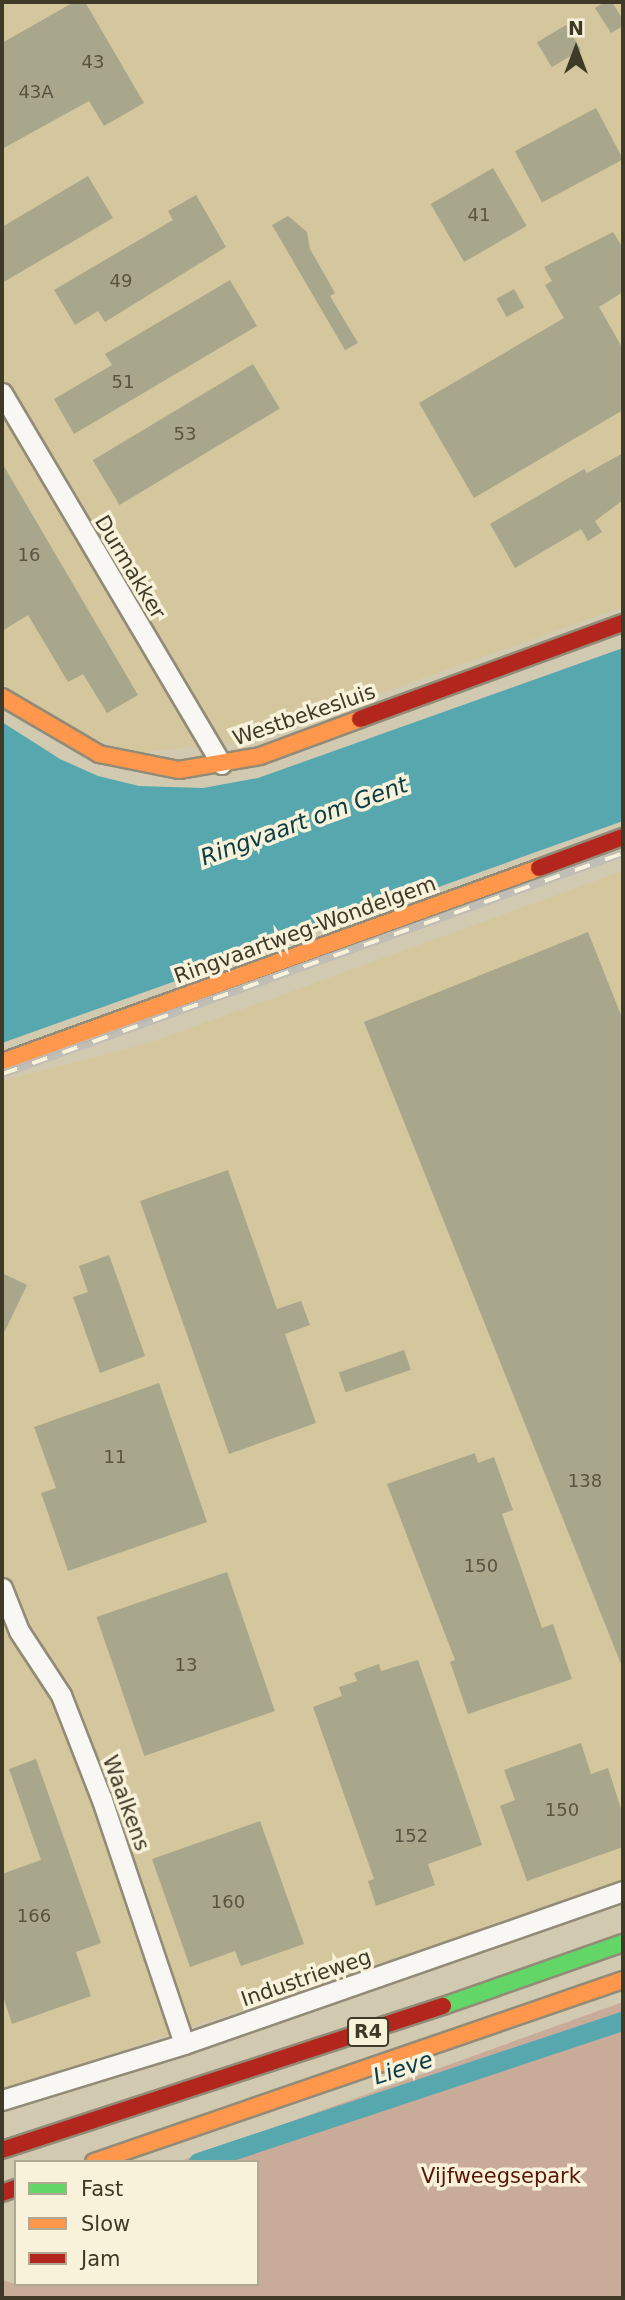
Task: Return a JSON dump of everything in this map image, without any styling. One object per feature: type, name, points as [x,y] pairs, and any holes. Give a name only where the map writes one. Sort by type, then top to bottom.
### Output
[{"type":"main road","name":"Westbekesluis","points":[[2,697],[75,744],[119,761],[179,770],[260,756],[623,622]]},
{"type":"main road","name":"Ringvaartweg-Wondelgem","points":[[2,1062],[623,837]]},
{"type":"main road","name":"R4","points":[[2,2150],[380,2028],[623,1942]]},
{"type":"main road","name":"R4","points":[[100,2160],[623,1980]]},
{"type":"street","name":"Durmakker","points":[[2,393],[221,764]]},
{"type":"street","name":"Waalkens","points":[[2,1587],[19,1631],[61,1695],[102,1800],[184,2044]]},
{"type":"street","name":"Industrieweg","points":[[2,2100],[184,2044],[623,1891]]},
{"type":"shaded area","points":[[10,2],[623,2],[623,607],[246,741],[136,753],[91,738],[2,684],[2,7]]},
{"type":"shaded area","points":[[623,871],[623,1881],[2,2091],[2,1081],[149,1043]]},
{"type":"green space","name":"Vijfweegsepark","points":[[623,2002],[623,2298],[2,2298],[2,2280],[14,2283],[14,2286],[259,2286],[259,2160],[184,2160]]},
{"type":"water","name":"Ringvaart om Gent","points":[[623,648],[623,821],[2,1043],[2,722],[60,759],[98,776],[139,786],[203,788],[258,778]]},
{"type":"building","points":[[74,2],[85,2],[144,103],[104,126],[89,101],[2,149],[2,43]]},
{"type":"building","points":[[605,2],[612,2],[623,20],[623,26],[611,33],[595,8]]},
{"type":"building","points":[[566,25],[581,50],[552,67],[537,43]]},
{"type":"building","points":[[596,108],[623,159],[542,202],[515,151]]},
{"type":"building","points":[[493,168],[526,226],[464,262],[431,204]]},
{"type":"building","points":[[88,176],[113,218],[2,283],[2,227]]},
{"type":"building","points":[[196,195],[226,247],[105,322],[98,311],[75,325],[54,290],[173,220],[168,211]]},
{"type":"building","points":[[288,216],[307,232],[310,249],[335,293],[330,296],[358,343],[345,350],[272,225]]},
{"type":"building","points":[[613,232],[623,248],[623,292],[599,307],[623,349],[623,410],[474,498],[419,403],[564,318],[545,285],[552,281],[544,267]]},
{"type":"building","points":[[230,280],[257,326],[74,434],[54,399],[112,365],[105,354]]},
{"type":"building","points":[[514,289],[524,307],[507,317],[497,299]]},
{"type":"building","points":[[253,364],[280,409],[119,505],[93,460]]},
{"type":"building","points":[[623,453],[623,500],[595,521],[602,532],[588,541],[581,529],[515,568],[490,524],[584,469],[587,473]]},
{"type":"building","points":[[2,463],[138,695],[107,713],[83,674],[68,682],[28,615],[2,631]]},
{"type":"building","points":[[588,932],[623,1020],[623,1669],[364,1022]]},
{"type":"building","points":[[228,1170],[277,1309],[301,1301],[310,1325],[285,1334],[316,1423],[229,1454],[140,1201]]},
{"type":"building","points":[[109,1255],[145,1356],[100,1373],[73,1297],[88,1292],[79,1266]]},
{"type":"building","points":[[2,1273],[27,1285],[2,1337]]},
{"type":"building","points":[[404,1350],[411,1370],[346,1392],[339,1372]]},
{"type":"building","points":[[159,1383],[207,1522],[68,1571],[41,1493],[56,1488],[34,1427]]},
{"type":"building","points":[[475,1453],[478,1463],[494,1457],[513,1510],[502,1514],[542,1628],[553,1624],[572,1679],[468,1714],[450,1662],[455,1660],[387,1484]]},
{"type":"building","points":[[227,1572],[275,1711],[144,1756],[97,1617]]},
{"type":"building","points":[[418,1660],[482,1845],[428,1864],[435,1885],[376,1906],[368,1881],[374,1879],[313,1707],[342,1696],[339,1687],[357,1681],[354,1673],[379,1664],[381,1671]]},
{"type":"building","points":[[581,1743],[591,1774],[608,1768],[623,1815],[623,1847],[527,1881],[500,1806],[515,1800],[504,1770]]},
{"type":"building","points":[[36,1759],[101,1943],[76,1952],[91,1996],[12,2024],[2,1993],[2,1874],[41,1860],[9,1769]]},
{"type":"building","points":[[260,1821],[304,1944],[241,1966],[235,1951],[190,1967],[152,1859]]},
{"type":"waterway","name":"Lieve","points":[[204,2160],[623,2021]]},
{"type":"railway","points":[[2,1074],[623,853]]},
{"type":"traffic: fast","points":[[443,2006],[623,1943]]},
{"type":"traffic: slow","points":[[2,697],[99,754],[179,770],[260,756],[360,719]]},
{"type":"traffic: slow","points":[[2,1062],[539,868]]},
{"type":"traffic: slow","points":[[100,2160],[623,1980]]},
{"type":"traffic: jam","points":[[360,719],[623,623]]},
{"type":"traffic: jam","points":[[539,868],[623,837]]},
{"type":"traffic: jam","points":[[2,2150],[443,2006]]},
{"type":"traffic: jam","points":[[2,2193],[14,2189]]}]
